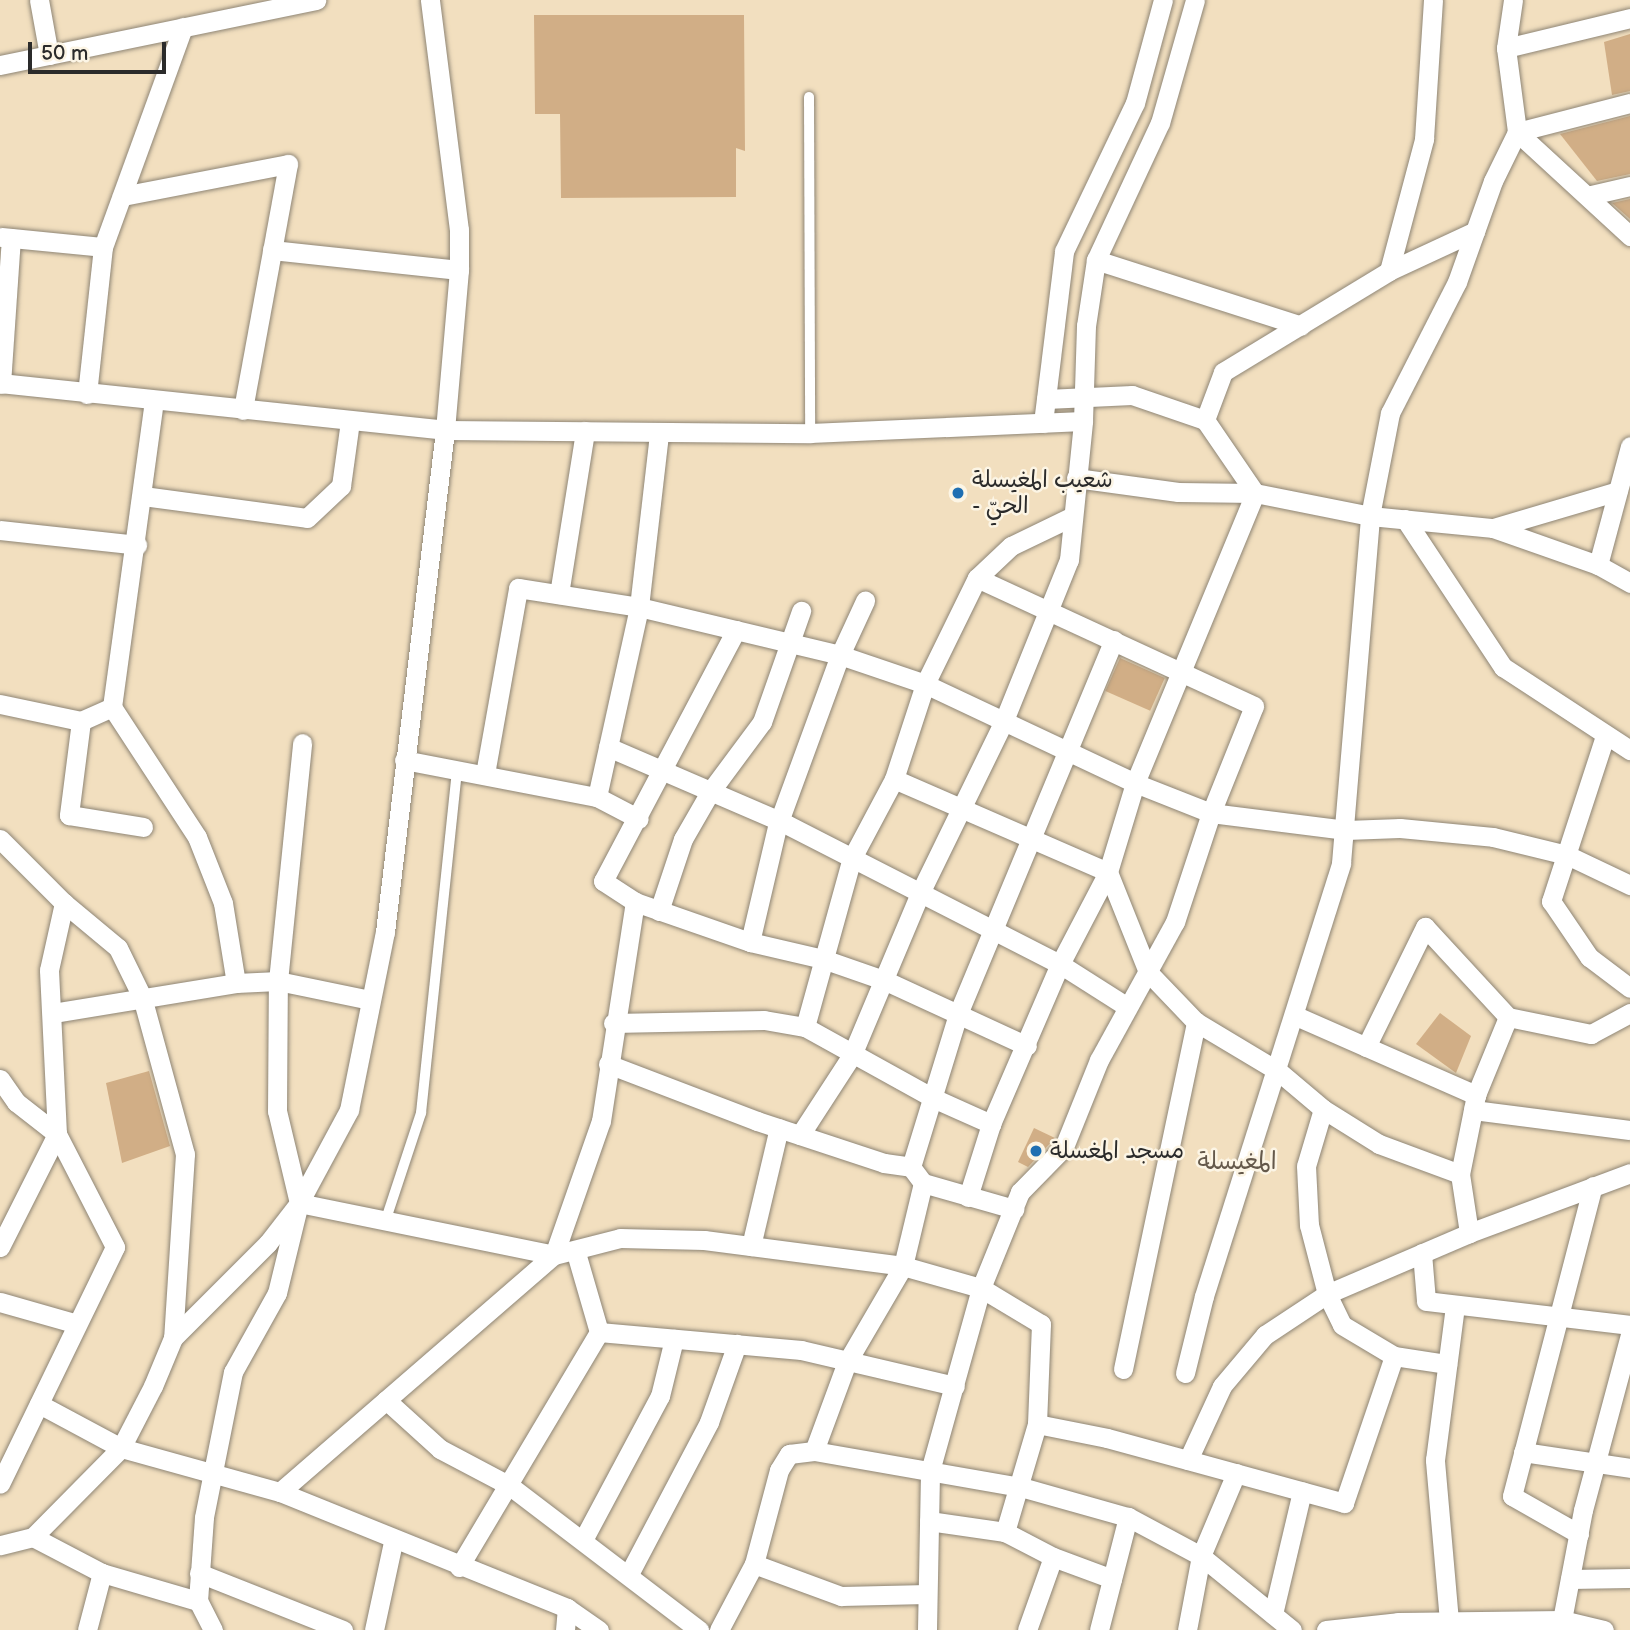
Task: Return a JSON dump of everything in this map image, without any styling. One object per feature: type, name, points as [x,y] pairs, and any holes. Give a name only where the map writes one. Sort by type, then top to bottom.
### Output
[{"type":"street","points":[[39,0],[49,55]]},
{"type":"street","points":[[0,65],[316,0]]},
{"type":"street","points":[[0,1545],[33,1537],[121,1448],[173,1338],[268,1243],[299,1203],[349,1110],[385,932],[445,430],[459,270],[459,230],[430,0]]},
{"type":"street","points":[[1043,423],[1064,251],[1135,103],[1163,0]]},
{"type":"street","points":[[800,1135],[852,1055],[886,981],[920,893],[1003,723],[1069,560],[1071,517],[1083,421],[1086,326],[1096,260],[1160,123],[1195,0]]},
{"type":"street","points":[[1389,271],[1424,139],[1433,0]]},
{"type":"street","points":[[1185,1373],[1204,1296],[1296,1016],[1341,863],[1346,830],[1370,516],[1390,413],[1457,282],[1475,231],[1517,132],[1506,48],[1513,0]]},
{"type":"street","points":[[1506,48],[1630,18]]},
{"type":"street","points":[[87,394],[103,247],[183,27]]},
{"type":"street","points":[[1517,132],[1630,103]]},
{"type":"street","points":[[1517,132],[1591,195],[1630,236]]},
{"type":"street","points":[[122,196],[288,164],[243,410]]},
{"type":"street","points":[[1591,195],[1630,186]]},
{"type":"street","points":[[1205,420],[1223,372],[1389,271],[1475,231]]},
{"type":"street","points":[[103,247],[6,238],[1,384],[445,430],[585,431],[659,435],[810,433],[1083,421]]},
{"type":"street","points":[[272,250],[459,270]]},
{"type":"street","points":[[1096,260],[1301,326]]},
{"type":"street","points":[[1046,399],[1084,395],[1132,395],[1205,420],[1255,493]]},
{"type":"street","points":[[154,401],[137,545],[112,707],[197,837],[223,903],[236,983]]},
{"type":"street","points":[[143,496],[307,518],[341,486],[350,421]]},
{"type":"street","points":[[559,594],[585,431]]},
{"type":"street","points":[[597,797],[639,607],[659,435]]},
{"type":"street","points":[[1598,565],[1630,446]]},
{"type":"street","points":[[1076,478],[1178,492],[1255,493],[1370,516],[1493,528],[1598,565],[1630,583]]},
{"type":"street","points":[[1493,528],[1618,491]]},
{"type":"street","points":[[968,1197],[991,1124],[1027,1046],[1060,964],[1108,872],[1135,783],[1255,493]]},
{"type":"street","points":[[805,1027],[852,858],[894,779],[925,684],[976,578],[1011,546],[1071,517]]},
{"type":"street","points":[[1405,519],[1503,667],[1630,750]]},
{"type":"street","points":[[0,530],[137,545]]},
{"type":"street","points":[[927,1630],[930,1471],[981,1288],[1020,1192],[1064,1147],[1126,1006],[1149,972],[1175,922],[1211,813],[1254,705],[976,578]]},
{"type":"street","points":[[485,774],[518,588],[639,607],[840,655],[925,684],[1135,783],[1211,813],[1346,830],[1400,828],[1493,837],[1567,855],[1630,885]]},
{"type":"street","points":[[750,942],[780,821],[840,655],[865,601]]},
{"type":"street","points":[[659,911],[683,839],[709,792],[762,722],[787,642],[801,611]]},
{"type":"street","points":[[736,630],[665,770],[603,881],[635,902],[659,911],[750,942],[823,959],[886,981],[1027,1046]]},
{"type":"street","points":[[911,1167],[958,1014],[992,930],[1034,840],[1114,640]]},
{"type":"street","points":[[0,704],[81,721],[112,707]]},
{"type":"street","points":[[81,721],[69,815],[143,827]]},
{"type":"street","points":[[1605,736],[1551,901],[1589,957],[1630,988]]},
{"type":"street","points":[[213,1630],[198,1601],[200,1573],[213,1472],[233,1372],[277,1293],[299,1203],[277,1111],[278,981],[302,743]]},
{"type":"street","points":[[608,747],[780,821],[1060,964],[1126,1006]]},
{"type":"street","points":[[404,760],[597,797],[639,819]]},
{"type":"street","points":[[894,779],[1108,872],[1149,972],[1196,1022],[1278,1071],[1322,1109],[1379,1144],[1460,1174]]},
{"type":"street","points":[[2,847],[118,948],[142,997],[185,1154],[173,1338]]},
{"type":"street","points":[[281,1492],[554,1255],[601,1121],[613,1023],[635,902]]},
{"type":"street","points":[[0,1484],[115,1247],[58,1134],[49,970],[64,903]]},
{"type":"street","points":[[1366,1047],[1425,927],[1508,1017],[1591,1034],[1630,1013]]},
{"type":"street","points":[[53,1013],[236,983],[278,981],[370,1000]]},
{"type":"street","points":[[1296,1016],[1366,1047],[1474,1102],[1630,1129]]},
{"type":"street","points":[[1469,1233],[1460,1174],[1474,1102],[1508,1017]]},
{"type":"street","points":[[613,1023],[764,1020],[805,1027],[933,1098],[991,1124]]},
{"type":"street","points":[[1123,1369],[1196,1022]]},
{"type":"street","points":[[608,1065],[779,1128],[884,1163],[911,1167],[923,1183],[1014,1209]]},
{"type":"street","points":[[0,1079],[16,1102],[58,1134]]},
{"type":"street","points":[[1322,1109],[1306,1166],[1309,1225],[1327,1294],[1342,1325],[1394,1356],[1447,1363]]},
{"type":"street","points":[[751,1246],[779,1128]]},
{"type":"street","points":[[0,1247],[58,1134]]},
{"type":"street","points":[[1188,1460],[1222,1386],[1265,1335],[1327,1294],[1469,1233],[1630,1172]]},
{"type":"street","points":[[814,1451],[847,1362],[903,1266],[923,1183]]},
{"type":"street","points":[[1579,1534],[1512,1496],[1556,1319],[1593,1186]]},
{"type":"street","points":[[299,1203],[554,1255],[576,1253],[620,1238],[751,1246],[903,1266],[981,1288],[1041,1324],[1037,1424],[1021,1487],[1005,1532]]},
{"type":"street","points":[[459,1567],[510,1486],[599,1332],[576,1253]]},
{"type":"street","points":[[1422,1253],[1426,1301],[1556,1319],[1630,1325]]},
{"type":"street","points":[[0,1302],[77,1324]]},
{"type":"street","points":[[1449,1621],[1435,1460],[1455,1305]]},
{"type":"street","points":[[599,1332],[802,1350],[955,1385]]},
{"type":"street","points":[[1563,1620],[1579,1534],[1630,1335]]},
{"type":"street","points":[[583,1540],[660,1396],[674,1339]]},
{"type":"street","points":[[629,1574],[709,1422],[737,1344]]},
{"type":"street","points":[[1037,1424],[1236,1472],[1344,1503],[1394,1356]]},
{"type":"street","points":[[386,1400],[440,1448],[510,1486],[629,1574],[699,1630]]},
{"type":"street","points":[[39,1404],[121,1448],[281,1492],[393,1542],[567,1608],[599,1630]]},
{"type":"street","points":[[719,1630],[754,1564],[779,1470],[789,1454],[814,1451],[1021,1487],[1128,1517],[1201,1556],[1292,1630]]},
{"type":"street","points":[[1523,1452],[1630,1468]]},
{"type":"street","points":[[1187,1630],[1201,1556],[1236,1472]]},
{"type":"street","points":[[1273,1614],[1302,1491]]},
{"type":"street","points":[[1099,1630],[1128,1517]]},
{"type":"street","points":[[929,1521],[1005,1532],[1053,1557],[1112,1579]]},
{"type":"street","points":[[33,1537],[102,1573],[198,1601]]},
{"type":"street","points":[[374,1630],[393,1542]]},
{"type":"street","points":[[1027,1630],[1053,1557]]},
{"type":"street","points":[[754,1564],[841,1596],[927,1594]]},
{"type":"street","points":[[87,1630],[102,1573]]},
{"type":"street","points":[[200,1573],[343,1630]]},
{"type":"street","points":[[1570,1579],[1630,1578]]},
{"type":"street","points":[[565,1630],[567,1608]]},
{"type":"street","points":[[1326,1630],[1449,1621],[1563,1620],[1604,1630]]},
{"type":"lane","points":[[809,97],[810,433]]},
{"type":"lane","points":[[386,1219],[421,1112],[457,769]]},
{"type":"building","points":[[534,15],[744,15],[745,151],[736,148],[736,197],[561,198],[560,114],[535,114]]},
{"type":"building","points":[[1630,34],[1630,91],[1612,95],[1604,42]]},
{"type":"building","points":[[1630,116],[1630,174],[1597,181],[1560,134]]},
{"type":"building","points":[[1630,199],[1630,219],[1612,203]]},
{"type":"building","points":[[1120,658],[1165,678],[1150,711],[1105,691]]},
{"type":"building","points":[[1440,1013],[1471,1036],[1456,1073],[1416,1044]]},
{"type":"building","points":[[149,1071],[170,1146],[122,1163],[106,1083]]},
{"type":"building","name":"مسجد المغسلة","points":[[1034,1128],[1055,1138],[1028,1167],[1018,1162]]},
{"type":"place","name":"شعيب المغيسلة - الحيّ","points":[[958,493]]},
{"type":"place","name":"مسجد المغسلة","points":[[1036,1151]]},
{"type":"district","name":"المغيسلة","points":[[1237,1162]]}]
